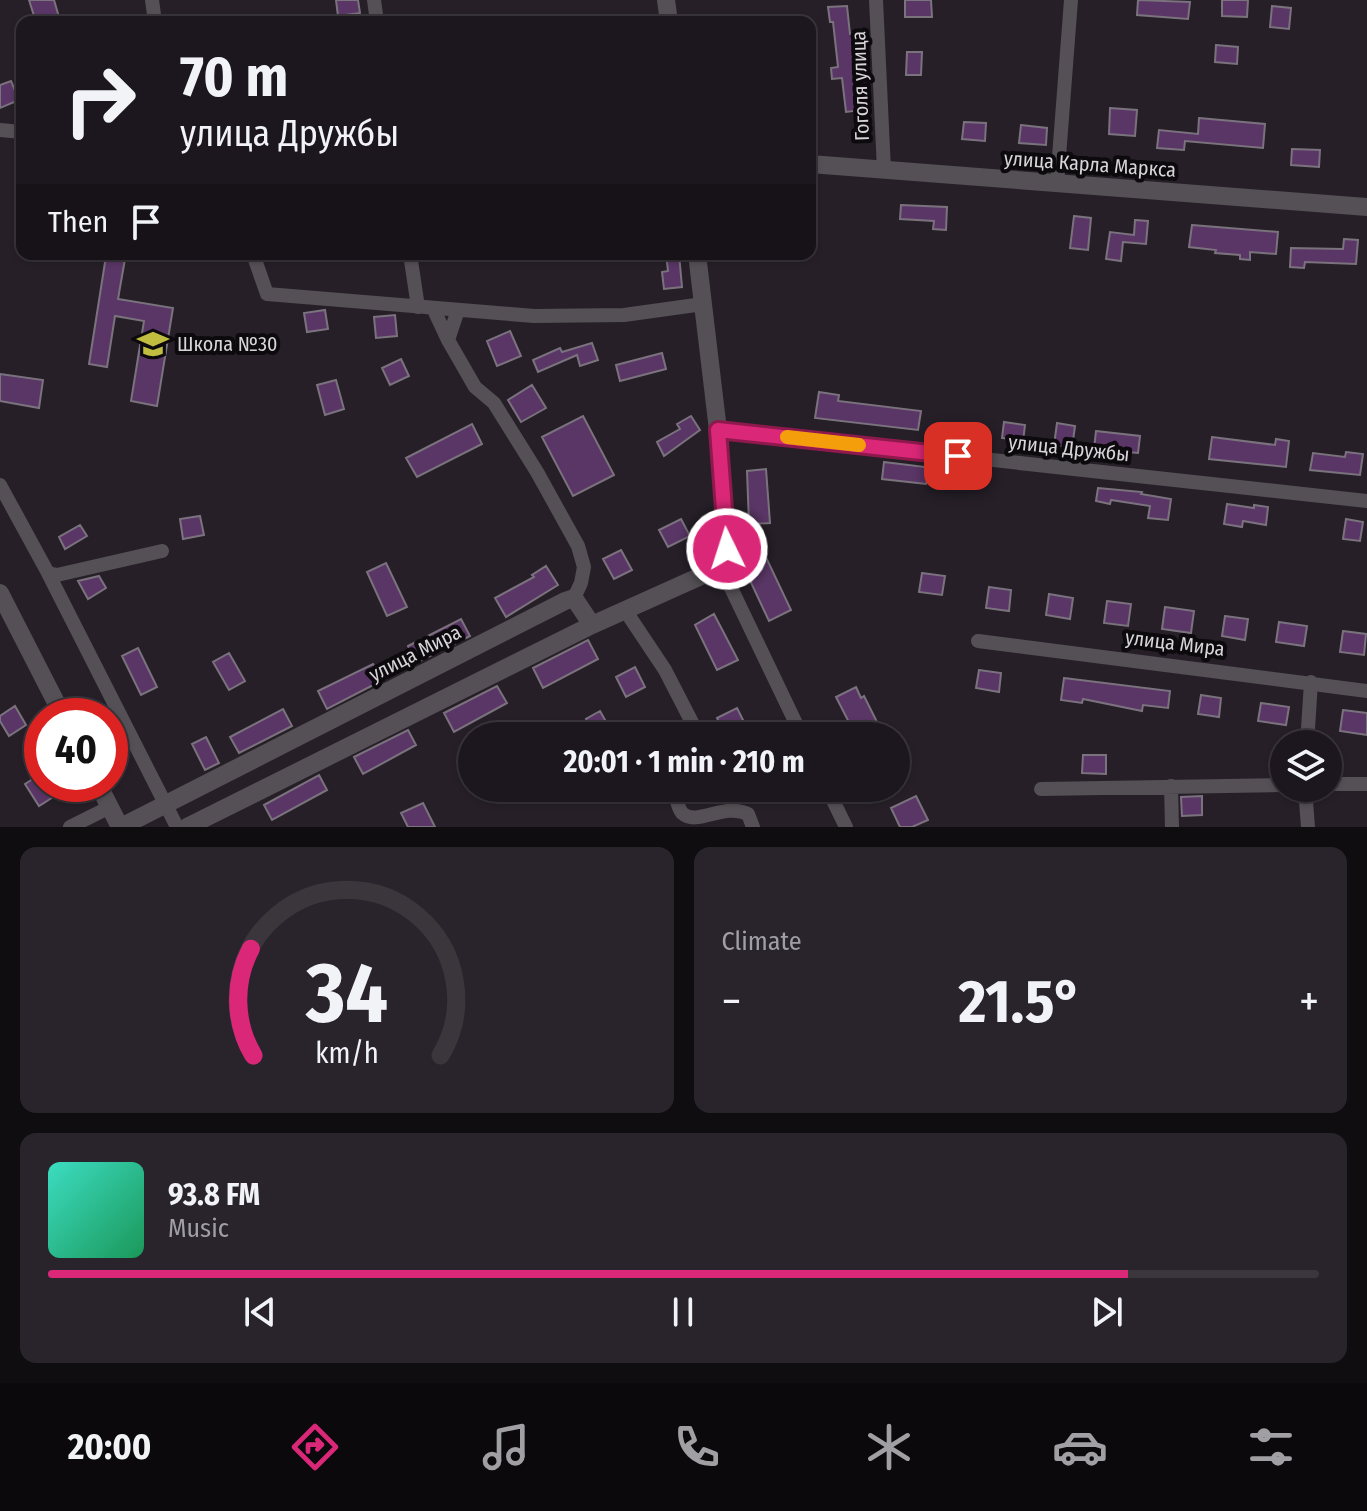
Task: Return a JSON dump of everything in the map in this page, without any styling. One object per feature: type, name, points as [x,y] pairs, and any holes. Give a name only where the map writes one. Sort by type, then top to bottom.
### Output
[{"type":"street","name":"Гоголя улица","points":[[876,0],[884,170]]},
{"type":"street","points":[[1057,183],[1071,0]]},
{"type":"street","name":"улица Карла Маркса","points":[[816,164],[1367,207]]},
{"type":"street","points":[[255,260],[267,294],[534,316],[624,315],[703,304]]},
{"type":"street","points":[[412,260],[425,307],[475,387],[494,403],[578,546],[584,567],[574,598],[592,625]]},
{"type":"street","points":[[698,260],[718,430],[727,549],[721,567],[795,722]]},
{"type":"street","points":[[448,340],[458,310]]},
{"type":"street","name":"улица Дружбы","points":[[718,430],[1367,501]]},
{"type":"street","points":[[1,492],[48,573],[177,827]]},
{"type":"street","points":[[48,573],[57,575],[162,551]]},
{"type":"street","points":[[187,827],[217,821],[592,625],[721,567]]},
{"type":"street","points":[[0,593],[54,698]]},
{"type":"street","name":"улица Мира","points":[[121,827],[574,598]]},
{"type":"street","points":[[625,610],[665,670],[692,722]]},
{"type":"street","name":"улица Мира","points":[[978,641],[1367,691]]},
{"type":"street","points":[[1308,730],[1311,682]]},
{"type":"street","points":[[1342,784],[1367,784]]},
{"type":"street","points":[[1041,789],[1270,785]]},
{"type":"street","points":[[1171,786],[1172,827]]},
{"type":"street","points":[[107,802],[121,827]]},
{"type":"street","points":[[678,802],[682,813],[691,820],[699,821],[732,809],[748,814],[753,827]]},
{"type":"street","points":[[834,802],[846,827]]},
{"type":"street","points":[[1306,802],[1308,827]]},
{"type":"street","points":[[70,827],[110,807]]},
{"type":"building","points":[[29,0],[54,0],[59,16],[34,16]]},
{"type":"building","points":[[336,0],[358,0],[360,13],[338,16]]},
{"type":"building","points":[[905,0],[931,0],[932,17],[905,17]]},
{"type":"building","points":[[1138,0],[1190,2],[1188,19],[1137,15]]},
{"type":"building","points":[[1222,0],[1248,0],[1247,17],[1222,16]]},
{"type":"building","points":[[847,6],[862,110],[846,112],[842,78],[832,79],[831,68],[838,67],[833,22],[830,22],[828,7]]},
{"type":"building","points":[[1272,6],[1291,8],[1289,29],[1270,27]]},
{"type":"building","points":[[1216,45],[1238,47],[1237,64],[1215,62]]},
{"type":"building","points":[[907,52],[922,52],[921,75],[906,75]]},
{"type":"building","points":[[11,81],[16,101],[0,108],[0,85]]},
{"type":"building","points":[[1110,108],[1137,110],[1135,136],[1109,134]]},
{"type":"building","points":[[1199,118],[1265,124],[1263,148],[1185,141],[1184,150],[1157,148],[1159,130],[1198,134]]},
{"type":"building","points":[[964,122],[986,123],[985,141],[962,139]]},
{"type":"building","points":[[1021,125],[1047,128],[1046,145],[1019,143]]},
{"type":"building","points":[[1292,149],[1320,150],[1319,167],[1291,165]]},
{"type":"building","points":[[901,205],[947,207],[946,230],[933,229],[934,221],[900,219]]},
{"type":"building","points":[[1074,216],[1091,218],[1088,250],[1070,248]]},
{"type":"building","points":[[1135,220],[1148,221],[1146,244],[1123,242],[1121,261],[1106,259],[1110,232],[1134,235]]},
{"type":"building","points":[[1192,225],[1278,232],[1276,254],[1250,252],[1250,260],[1240,259],[1240,255],[1189,247]]},
{"type":"building","points":[[1344,239],[1358,240],[1356,264],[1305,262],[1304,268],[1290,267],[1291,248],[1343,249]]},
{"type":"building","name":"Школа №30","points":[[105,260],[125,260],[118,299],[173,308],[157,406],[131,401],[144,321],[115,316],[107,367],[89,364]]},
{"type":"building","points":[[667,260],[680,260],[682,287],[664,289],[662,272],[668,271]]},
{"type":"building","points":[[325,310],[328,329],[307,332],[304,313]]},
{"type":"building","points":[[395,315],[397,336],[376,338],[374,317]]},
{"type":"building","points":[[510,331],[521,356],[497,366],[487,341]]},
{"type":"building","points":[[592,343],[598,360],[580,366],[577,355],[538,372],[533,360],[560,348],[562,352]]},
{"type":"building","points":[[662,353],[666,369],[620,381],[616,365]]},
{"type":"building","points":[[401,359],[409,376],[390,385],[382,368]]},
{"type":"building","points":[[0,374],[43,380],[39,408],[0,401]]},
{"type":"building","points":[[336,380],[344,409],[325,415],[317,385]]},
{"type":"building","points":[[532,385],[546,408],[521,422],[508,400]]},
{"type":"building","points":[[819,392],[839,395],[838,401],[921,411],[918,430],[815,418]]},
{"type":"building","points":[[583,416],[614,475],[573,496],[542,437]]},
{"type":"building","points":[[691,416],[700,430],[664,456],[657,442],[680,429],[677,424]]},
{"type":"building","points":[[1004,422],[1025,425],[1023,441],[1002,438]]},
{"type":"building","points":[[1057,423],[1075,426],[1072,448],[1054,445]]},
{"type":"building","points":[[472,424],[482,444],[417,477],[406,458]]},
{"type":"building","points":[[1096,431],[1140,436],[1138,453],[1094,449]]},
{"type":"building","points":[[1212,437],[1275,445],[1276,439],[1289,441],[1286,467],[1209,459]]},
{"type":"building","points":[[1346,452],[1363,454],[1360,475],[1310,470],[1313,453],[1345,457]]},
{"type":"building","points":[[884,462],[950,470],[948,483],[882,479]]},
{"type":"building","points":[[766,469],[770,523],[749,524],[747,471]]},
{"type":"building","points":[[1098,488],[1142,492],[1171,499],[1168,520],[1148,518],[1150,506],[1096,501]]},
{"type":"building","points":[[1227,504],[1268,507],[1266,525],[1243,521],[1242,527],[1224,524]]},
{"type":"building","points":[[200,516],[204,535],[183,539],[180,519]]},
{"type":"building","points":[[681,519],[690,536],[668,547],[659,530]]},
{"type":"building","points":[[1346,519],[1363,522],[1360,541],[1343,539]]},
{"type":"building","points":[[80,525],[87,536],[65,549],[59,537]]},
{"type":"building","points":[[762,549],[791,610],[769,621],[740,559]]},
{"type":"building","points":[[621,550],[632,570],[614,579],[603,559]]},
{"type":"building","points":[[386,563],[407,607],[387,616],[367,572]]},
{"type":"building","points":[[546,566],[558,585],[506,617],[495,598],[534,577],[532,575]]},
{"type":"building","points":[[922,573],[945,576],[942,595],[919,592]]},
{"type":"building","points":[[99,576],[106,588],[88,599],[78,581]]},
{"type":"building","points":[[989,587],[1011,590],[1009,611],[986,608]]},
{"type":"building","points":[[1049,594],[1073,598],[1070,619],[1046,615]]},
{"type":"building","points":[[1107,601],[1131,604],[1128,626],[1104,623]]},
{"type":"building","points":[[1165,607],[1194,611],[1191,633],[1162,629]]},
{"type":"building","points":[[714,614],[738,660],[717,670],[695,625]]},
{"type":"building","points":[[1225,616],[1248,619],[1245,640],[1222,636]]},
{"type":"building","points":[[461,619],[470,636],[416,663],[408,646]]},
{"type":"building","points":[[1279,622],[1307,626],[1304,646],[1276,642]]},
{"type":"building","points":[[1343,631],[1366,634],[1364,655],[1340,652]]},
{"type":"building","points":[[588,640],[598,659],[543,688],[533,668]]},
{"type":"building","points":[[138,648],[157,687],[141,695],[122,656]]},
{"type":"building","points":[[229,653],[245,681],[229,690],[213,662]]},
{"type":"building","points":[[373,664],[381,681],[327,709],[318,691]]},
{"type":"building","points":[[635,667],[645,687],[626,697],[616,677]]},
{"type":"building","points":[[979,670],[1001,673],[999,692],[976,688]]},
{"type":"building","points":[[1064,678],[1170,691],[1168,708],[1143,705],[1142,711],[1083,699],[1082,703],[1061,700]]},
{"type":"building","points":[[497,686],[507,703],[472,722],[458,722],[458,730],[454,732],[444,713]]},
{"type":"building","points":[[856,687],[877,722],[849,722],[836,697]]},
{"type":"building","points":[[1201,695],[1221,698],[1219,717],[1198,714]]},
{"type":"building","points":[[1261,703],[1289,707],[1286,725],[1258,721]]},
{"type":"building","points":[[15,706],[24,726],[9,736],[0,716]]},
{"type":"building","points":[[737,708],[744,722],[719,722],[717,718]]},
{"type":"building","points":[[283,709],[292,726],[239,753],[230,737]]},
{"type":"building","points":[[1343,710],[1367,713],[1367,735],[1340,730]]},
{"type":"building","points":[[600,711],[606,722],[588,722],[586,719]]},
{"type":"building","points":[[408,730],[416,745],[363,774],[354,757]]},
{"type":"building","points":[[206,737],[219,763],[205,770],[192,744]]},
{"type":"building","points":[[1083,755],[1106,755],[1106,774],[1082,773]]},
{"type":"building","points":[[319,775],[327,790],[272,820],[264,805]]},
{"type":"building","points":[[916,796],[928,820],[912,827],[900,827],[891,808],[910,802]]},
{"type":"building","points":[[1202,796],[1202,815],[1182,816],[1181,797]]},
{"type":"building","points":[[423,803],[435,827],[408,827],[401,813]]},
{"type":"slow traffic","points":[[787,437],[859,445]]},
{"type":"place","name":"Школа №30","points":[[153,344]]},
{"type":"route","points":[[727,549],[718,430],[958,456]]}]
